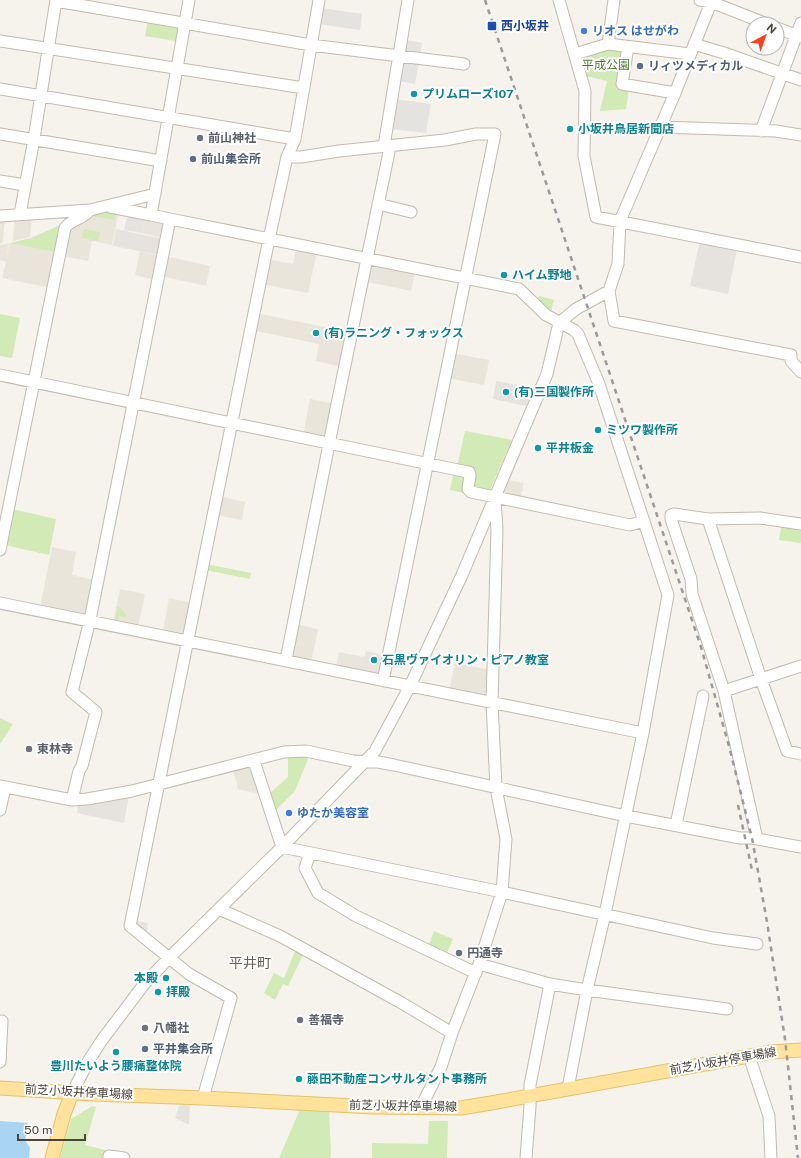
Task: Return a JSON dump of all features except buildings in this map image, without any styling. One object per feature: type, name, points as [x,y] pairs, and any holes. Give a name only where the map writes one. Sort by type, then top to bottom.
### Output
[{"type":"main road","name":"前芝小坂井停車場線","points":[[0,1088],[72,1093],[373,1106],[461,1108],[771,1052],[801,1050]]},
{"type":"main road","points":[[52,1158],[64,1114],[72,1093]]},
{"type":"street","points":[[151,215],[189,0]]},
{"type":"street","points":[[203,1098],[231,998],[189,974],[130,926],[269,239],[287,157],[295,139],[318,0]]},
{"type":"street","points":[[286,660],[389,152],[385,140],[408,0]]},
{"type":"street","points":[[559,0],[586,91],[584,156],[596,217],[801,257]]},
{"type":"street","points":[[608,44],[614,0]]},
{"type":"street","points":[[700,0],[711,1],[748,16]]},
{"type":"street","points":[[20,214],[34,139],[56,1],[311,45],[464,64]]},
{"type":"street","points":[[711,1],[661,127],[620,221],[618,264],[609,291],[614,321],[796,353],[791,361],[801,372]]},
{"type":"street","points":[[761,131],[782,73],[799,36],[801,23]]},
{"type":"street","points":[[785,31],[799,36]]},
{"type":"street","points":[[0,41],[49,50],[304,88]]},
{"type":"street","points":[[575,54],[608,44],[690,54]]},
{"type":"street","points":[[694,44],[801,80]]},
{"type":"street","points":[[628,47],[622,84],[675,93]]},
{"type":"street","points":[[0,89],[295,139]]},
{"type":"street","points":[[661,127],[776,131],[801,135]]},
{"type":"street","points":[[0,134],[161,161]]},
{"type":"street","points":[[287,157],[301,157],[339,151],[445,140],[476,134],[495,134],[383,681]]},
{"type":"street","points":[[0,182],[26,185]]},
{"type":"street","points":[[0,216],[90,210],[155,194]]},
{"type":"street","points":[[378,204],[411,212]]},
{"type":"street","points":[[106,206],[519,289],[546,315],[558,323],[570,327],[578,334],[600,384],[668,595],[643,733],[605,914],[587,990],[568,1088]]},
{"type":"street","points":[[0,550],[65,228],[68,224],[86,216],[90,210]]},
{"type":"street","points":[[72,800],[96,712],[72,692],[90,620],[132,403],[170,219]]},
{"type":"street","points":[[72,1093],[89,1060],[102,1040],[145,984],[168,958],[282,847],[375,751],[410,686],[462,576],[547,374],[558,323],[576,309],[609,291]]},
{"type":"street","points":[[0,375],[469,472],[469,491],[495,497],[630,525],[644,521]]},
{"type":"street","points":[[421,1107],[441,1067],[452,1034],[478,969],[502,892],[506,839],[496,788],[492,702],[497,530],[495,497]]},
{"type":"street","points":[[757,839],[724,691],[692,594],[691,579],[671,515],[674,514],[708,519],[760,518],[801,524]]},
{"type":"street","points":[[708,519],[761,679],[787,751],[801,754]]},
{"type":"street","points":[[0,603],[643,733]]},
{"type":"street","points":[[724,691],[801,666]]},
{"type":"street","points":[[676,825],[703,696]]},
{"type":"street","points":[[0,810],[2,787],[72,800],[87,799],[124,793],[254,761],[284,752],[306,751],[353,761],[378,762],[394,765],[626,816],[740,838],[757,839],[801,847]]},
{"type":"street","points":[[254,761],[282,847]]},
{"type":"street","points":[[282,847],[502,892],[713,938],[757,944]]},
{"type":"street","points":[[310,853],[305,868],[318,893],[356,916],[478,969],[587,990],[727,1009]]},
{"type":"street","points":[[219,909],[280,936],[400,1002],[452,1034]]},
{"type":"street","points":[[526,1158],[530,1085],[550,984]]},
{"type":"street","points":[[0,1062],[2,1021]]},
{"type":"street","points":[[749,1056],[769,1116],[772,1158]]},
{"type":"street","points":[[110,1156],[124,1158]]},
{"type":"shaded area","points":[[321,8],[362,14],[360,30],[319,24]]},
{"type":"shaded area","points":[[406,40],[422,43],[420,57],[404,54]]},
{"type":"shaded area","points":[[402,59],[419,62],[415,84],[398,81]]},
{"type":"shaded area","points":[[395,99],[431,104],[426,133],[390,129]]},
{"type":"shaded area","points":[[91,211],[119,211],[112,245],[92,241],[88,261],[62,256],[68,225]]},
{"type":"shaded area","points":[[128,213],[144,216],[141,233],[124,230]]},
{"type":"shaded area","points":[[32,216],[30,237],[13,241],[15,217]]},
{"type":"shaded area","points":[[144,216],[167,221],[163,238],[141,233]]},
{"type":"shaded area","points":[[0,218],[5,218],[3,243],[0,244]]},
{"type":"shaded area","points":[[116,229],[163,239],[160,255],[113,246]]},
{"type":"shaded area","points":[[700,241],[737,249],[728,294],[690,286]]},
{"type":"shaded area","points":[[9,243],[6,258],[10,243],[58,253],[50,288],[2,278],[6,262],[0,260],[0,245]]},
{"type":"shaded area","points":[[296,248],[317,252],[308,293],[262,284],[267,259],[293,264]]},
{"type":"shaded area","points":[[140,251],[160,256],[155,280],[135,275]]},
{"type":"shaded area","points":[[165,256],[210,266],[206,286],[161,276]]},
{"type":"shaded area","points":[[368,262],[415,272],[411,291],[364,281]]},
{"type":"shaded area","points":[[256,313],[349,332],[342,367],[316,361],[319,344],[252,330]]},
{"type":"shaded area","points":[[452,353],[489,360],[484,385],[447,378]]},
{"type":"shaded area","points":[[496,381],[534,388],[526,406],[493,399]]},
{"type":"shaded area","points":[[310,399],[335,404],[327,441],[303,436]]},
{"type":"shaded area","points":[[508,480],[524,483],[520,500],[501,495]]},
{"type":"shaded area","points":[[219,496],[245,502],[242,520],[216,515]]},
{"type":"shaded area","points":[[52,547],[76,552],[72,575],[94,580],[87,618],[40,608]]},
{"type":"shaded area","points":[[120,589],[145,594],[138,627],[113,622]]},
{"type":"shaded area","points":[[169,598],[193,603],[186,637],[163,632]]},
{"type":"shaded area","points":[[295,624],[318,629],[311,663],[289,659]]},
{"type":"shaded area","points":[[366,651],[387,656],[382,678],[336,668],[339,652],[364,657]]},
{"type":"shaded area","points":[[455,663],[491,670],[490,696],[449,691]]},
{"type":"shaded area","points":[[252,764],[261,794],[238,789],[233,768]]},
{"type":"shaded area","points":[[129,795],[124,823],[77,813],[78,805]]},
{"type":"shaded area","points":[[134,921],[148,923],[146,936],[133,925]]},
{"type":"shaded area","points":[[181,1101],[190,1102],[189,1125],[175,1118]]},
{"type":"green space","points":[[148,19],[175,24],[179,28],[176,41],[145,36]]},
{"type":"green space","name":"平成公園","points":[[608,48],[624,51],[629,88],[626,109],[600,111],[607,81],[586,76],[581,56]]},
{"type":"green space","points":[[93,211],[114,211],[115,220],[91,216]]},
{"type":"green space","points":[[65,223],[58,253],[10,243],[31,238]]},
{"type":"green space","points":[[84,229],[100,232],[98,241],[82,238]]},
{"type":"green space","points":[[540,296],[554,300],[551,312],[537,301],[537,298]]},
{"type":"green space","points":[[0,314],[20,318],[12,358],[0,356]]},
{"type":"green space","points":[[465,431],[512,440],[488,494],[472,491],[472,475],[457,467]]},
{"type":"green space","points":[[454,470],[469,473],[465,493],[450,490]]},
{"type":"green space","points":[[12,509],[56,519],[49,555],[5,545]]},
{"type":"green space","points":[[782,523],[801,526],[801,543],[779,540]]},
{"type":"green space","points":[[206,564],[251,573],[250,579],[205,570]]},
{"type":"green space","points":[[118,606],[126,615],[125,617],[119,616],[117,621],[115,621]]},
{"type":"green space","points":[[0,718],[13,724],[0,744]]},
{"type":"green space","points":[[310,754],[295,791],[273,813],[270,793],[288,777],[288,756]]},
{"type":"green space","points":[[434,931],[453,939],[446,955],[428,947]]},
{"type":"green space","points":[[296,949],[304,953],[288,986],[283,984],[275,1000],[264,993],[274,973],[284,978]]},
{"type":"green space","points":[[92,1106],[96,1107],[85,1145],[105,1150],[104,1158],[60,1158],[71,1119]]},
{"type":"green space","points":[[301,1107],[329,1109],[330,1158],[279,1158]]},
{"type":"green space","points":[[429,1121],[448,1121],[447,1158],[372,1158],[372,1143],[428,1144]]},
{"type":"water","points":[[0,1121],[28,1123],[25,1140],[30,1148],[29,1158],[0,1158]]},
{"type":"railway","points":[[485,0],[701,647],[729,746],[752,838],[767,922],[785,1039],[798,1158]]},
{"type":"railway","points":[[738,805],[752,870]]},
{"type":"place","name":"西小坂井","points":[[492,26]]},
{"type":"place","name":"リオス はせがわ","points":[[584,31]]},
{"type":"place","name":"リィツメディカル","points":[[640,66]]},
{"type":"place","name":"プリムローズ107","points":[[414,94]]},
{"type":"place","name":"小坂井鳥居新聞店","points":[[570,129]]},
{"type":"place","name":"前山神社","points":[[200,138]]},
{"type":"place","name":"前山集会所","points":[[193,159]]},
{"type":"place","name":"ハイム野地","points":[[504,275]]},
{"type":"place","name":"(有)ラニング・フォックス","points":[[316,333]]},
{"type":"place","name":"(有)三国製作所","points":[[506,392]]},
{"type":"place","name":"ミツワ製作所","points":[[598,430]]},
{"type":"place","name":"平井板金","points":[[538,448]]},
{"type":"place","name":"石黒ヴァイオリン・ピアノ教室","points":[[374,660]]},
{"type":"place","name":"東林寺","points":[[29,749]]},
{"type":"place","name":"ゆたか美容室","points":[[289,813]]},
{"type":"place","name":"円通寺","points":[[459,953]]},
{"type":"place","name":"本殿","points":[[166,978]]},
{"type":"place","name":"拝殿","points":[[158,992]]},
{"type":"place","name":"善福寺","points":[[300,1020]]},
{"type":"place","name":"八幡社","points":[[145,1028]]},
{"type":"place","name":"平井集会所","points":[[145,1049]]},
{"type":"place","name":"豊川たいよう腰痛整体院","points":[[116,1052]]},
{"type":"place","name":"藤田不動産コンサルタント事務所","points":[[299,1079]]},
{"type":"district","name":"平井町","points":[[250,963]]}]
